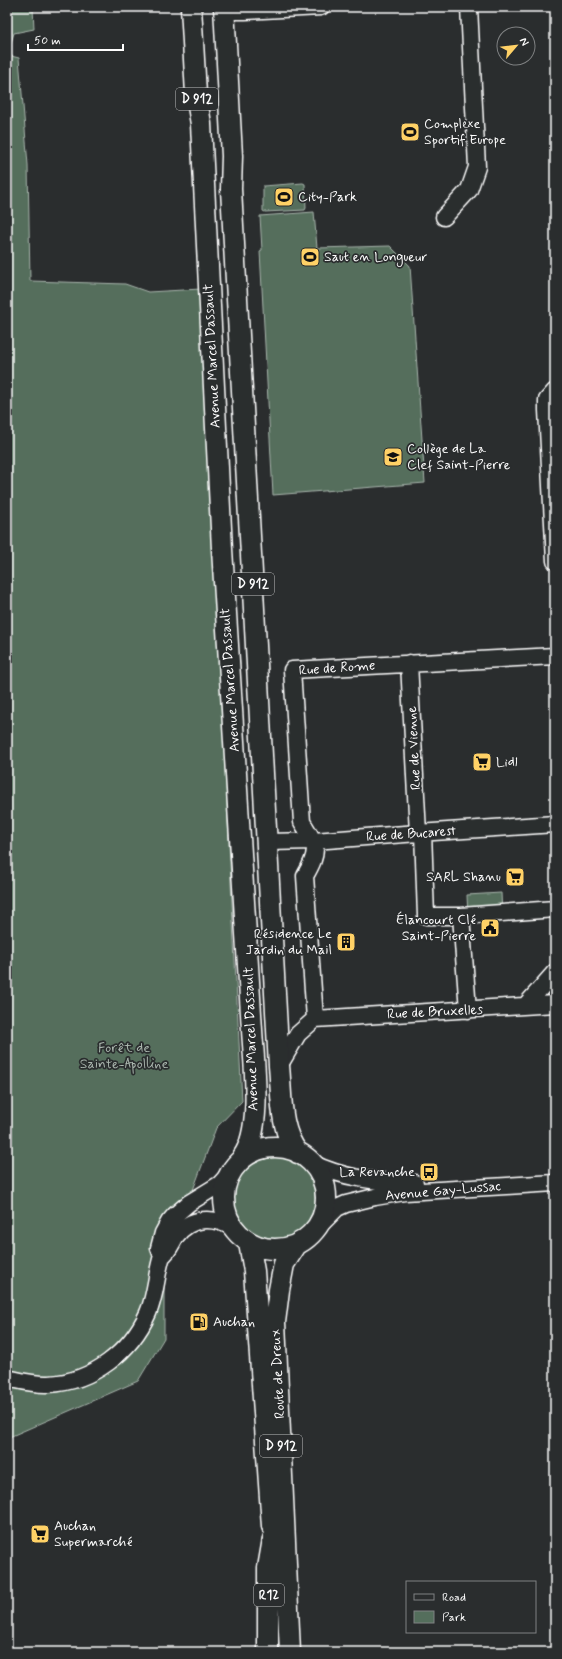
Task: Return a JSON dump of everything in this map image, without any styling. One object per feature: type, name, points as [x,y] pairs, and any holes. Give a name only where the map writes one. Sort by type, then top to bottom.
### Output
[{"type":"main road","name":"Avenue Marcel Dassault","points":[[191,7],[196,94],[201,124],[222,549],[254,1075],[254,1126],[249,1147],[236,1165]]},
{"type":"main road","name":"Avenue Marcel Dassault","points":[[224,9],[232,156],[231,197],[268,842],[279,1066],[285,1125],[290,1141],[304,1157]]},
{"type":"main road","points":[[269,1147],[284,1148],[304,1157],[321,1176],[326,1194],[324,1212],[317,1228],[306,1239],[286,1249],[273,1250],[261,1248],[243,1239],[232,1227],[225,1213],[223,1197],[225,1186],[236,1165],[254,1151],[269,1147]]},
{"type":"main road","name":"Route de Dreux","points":[[249,1243],[254,1271],[280,1652]]},
{"type":"main road","name":"Route de Dreux","points":[[292,1646],[275,1322],[284,1264],[298,1244]]},
{"type":"main road","name":"R12","points":[[268,1652],[268,1568],[273,1539]]},
{"type":"street","points":[[224,9],[245,12],[321,7]]},
{"type":"street","points":[[444,217],[469,190],[477,167],[469,7]]},
{"type":"street","points":[[555,391],[547,400],[547,410],[555,561]]},
{"type":"street","name":"Rue de Rome","points":[[314,841],[302,822],[292,670],[555,656]]},
{"type":"street","name":"Rue de Vienne","points":[[409,663],[426,916],[461,916]]},
{"type":"street","name":"Rue de Bucarest","points":[[268,842],[314,841],[555,824]]},
{"type":"street","points":[[279,1066],[298,1034],[315,1019],[305,876],[314,859],[314,841]]},
{"type":"street","points":[[468,1010],[461,916],[555,909]]},
{"type":"street","points":[[525,1006],[555,972]]},
{"type":"street","name":"Rue de Bruxelles","points":[[315,1019],[555,1004]]},
{"type":"street","name":"Avenue Gay-Lussac","points":[[304,1157],[327,1170],[341,1175],[392,1182],[444,1183],[555,1175]]},
{"type":"street","points":[[7,1378],[33,1383],[50,1384],[86,1376],[107,1364],[128,1345],[143,1323],[149,1311],[162,1256],[159,1248],[168,1222],[189,1203],[220,1184],[236,1165]]},
{"type":"street","name":"Avenue Gay-Lussac","points":[[317,1228],[337,1208],[346,1204],[375,1197],[406,1192],[555,1183]]},
{"type":"street","points":[[162,1256],[168,1252],[181,1231],[194,1223],[206,1220],[215,1220],[232,1227]]},
{"type":"green space","points":[[7,7],[33,7],[34,29],[14,33],[7,55]]},
{"type":"green space","name":"Forêt de Sainte-Apolline","points":[[7,55],[19,58],[28,165],[30,281],[125,284],[148,292],[201,289],[242,1101],[216,1128],[164,1268],[164,1338],[138,1381],[7,1438]]},
{"type":"green space","name":"City-Park","points":[[305,184],[305,210],[263,211],[263,186]]},
{"type":"green space","points":[[314,212],[317,248],[390,246],[410,266],[425,483],[273,495],[260,251],[262,250],[260,216]]},
{"type":"green space","points":[[501,893],[502,916],[468,918],[467,895]]},
{"type":"green space","points":[[272,1155],[288,1158],[296,1162],[308,1174],[312,1182],[315,1198],[312,1214],[308,1222],[296,1234],[288,1238],[272,1241],[256,1238],[248,1234],[236,1222],[232,1214],[229,1198],[232,1182],[236,1174],[248,1162],[256,1158]]},
{"type":"place","name":"Complexe Sportif Europe","points":[[410,132]]},
{"type":"place","name":"City-Park","points":[[284,197]]},
{"type":"place","name":"Saut en Longueur","points":[[310,257]]},
{"type":"place","name":"Collège de La Clef Saint-Pierre","points":[[393,457]]},
{"type":"place","name":"Lidl","points":[[482,762]]},
{"type":"place","name":"SARL Shanu","points":[[515,877]]},
{"type":"place","name":"Élancourt Clé Saint-Pierre","points":[[490,928]]},
{"type":"place","name":"Résidence Le Jardin du Mail","points":[[346,942]]},
{"type":"place","name":"La Revanche","points":[[429,1172]]},
{"type":"place","name":"Auchan","points":[[199,1322]]},
{"type":"place","name":"Auchan Supermarché","points":[[40,1534]]}]
